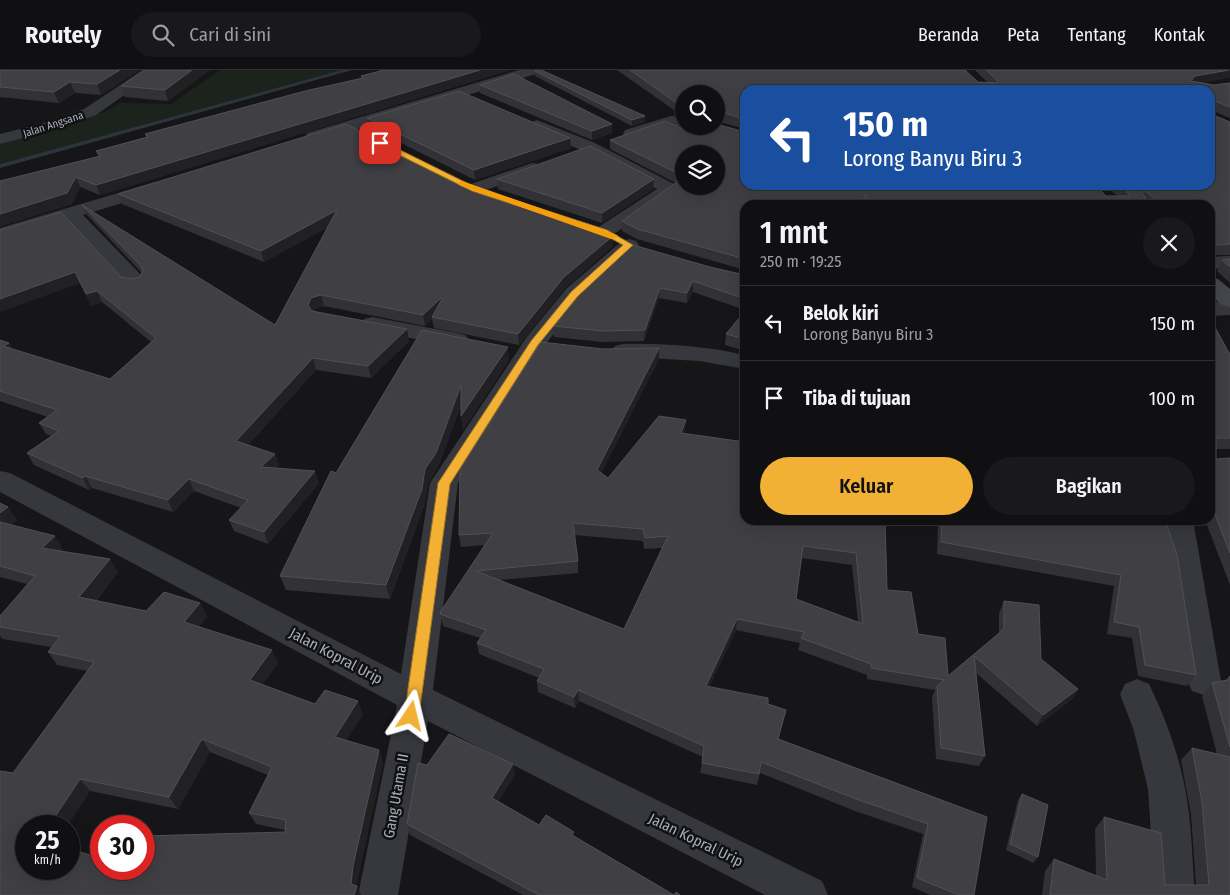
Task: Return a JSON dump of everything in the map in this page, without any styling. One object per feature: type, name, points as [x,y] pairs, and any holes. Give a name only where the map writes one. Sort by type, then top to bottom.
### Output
[{"type":"main road","points":[[1215,288],[1230,300]]},
{"type":"street","name":"Jalan Angsana","points":[[0,139],[45,128],[90,112],[153,70]]},
{"type":"street","points":[[302,141],[516,75],[534,77]]},
{"type":"street","points":[[460,92],[486,103]]},
{"type":"street","points":[[521,118],[589,148],[670,189],[604,232],[586,226]]},
{"type":"street","points":[[563,157],[671,121],[675,121]]},
{"type":"street","points":[[613,125],[631,134]]},
{"type":"street","points":[[348,126],[372,139]]},
{"type":"street","points":[[502,198],[467,186],[545,164]]},
{"type":"street","points":[[0,234],[172,181]]},
{"type":"street","points":[[70,213],[136,282]]},
{"type":"street","name":"Gang Utama II","points":[[378,895],[415,698],[444,483],[532,349],[574,294],[637,247],[604,232]]},
{"type":"street","points":[[1215,263],[1230,262]]},
{"type":"street","points":[[1215,309],[1230,308]]},
{"type":"street","points":[[353,321],[479,345]]},
{"type":"street","points":[[603,350],[666,350],[703,353],[740,361]]},
{"type":"street","name":"Jalan Kopral Urip","points":[[0,480],[415,698],[683,835],[808,895]]},
{"type":"street","points":[[1180,525],[1204,681]]},
{"type":"street","points":[[1137,694],[1152,732],[1167,789],[1175,895]]},
{"type":"shaded area","points":[[220,70],[343,70],[0,164],[0,142],[39,133],[107,111],[120,103],[171,104]]},
{"type":"building","points":[[0,70],[120,70],[97,84],[70,82],[54,92],[0,87]]},
{"type":"building","points":[[144,70],[192,70],[165,90],[121,86]]},
{"type":"building","points":[[384,70],[480,70],[96,185],[76,177],[67,193],[0,214],[0,181],[101,156],[96,151],[148,137],[145,134],[305,91],[363,78],[361,76]]},
{"type":"building","points":[[541,70],[645,116],[632,120],[535,71]]},
{"type":"building","points":[[630,70],[965,70],[978,82],[997,83],[998,81],[986,70],[1229,70],[1195,76],[1191,81],[1214,85],[740,85],[740,118],[725,113],[725,85],[675,85],[675,102]]},
{"type":"building","points":[[514,74],[612,124],[592,131],[480,85]]},
{"type":"building","points":[[1230,83],[1230,107],[1215,101],[1214,85]]},
{"type":"building","points":[[459,91],[570,138],[474,170],[367,118]]},
{"type":"building","points":[[1215,116],[1230,122],[1230,244],[1215,245],[1215,200],[1156,200],[1144,190],[1215,190]]},
{"type":"building","points":[[665,121],[675,125],[675,135],[725,135],[725,126],[740,131],[740,190],[1100,190],[1106,196],[1129,196],[1125,190],[1141,190],[1146,200],[867,200],[866,194],[864,200],[740,200],[740,258],[637,229],[622,221],[675,183],[675,195],[725,195],[725,145],[675,145],[675,172],[610,140]]},
{"type":"building","points":[[346,124],[466,184],[596,227],[613,236],[564,277],[518,334],[432,317],[441,298],[423,315],[321,295],[311,298],[308,305],[312,311],[407,329],[368,366],[313,358],[236,441],[275,454],[261,467],[315,471],[264,532],[229,520],[248,500],[189,479],[168,500],[85,476],[83,478],[27,453],[59,431],[39,423],[57,410],[0,391],[0,340],[9,343],[3,346],[110,379],[156,338],[97,291],[86,294],[75,272],[0,299],[0,230],[61,212],[121,277],[131,279],[140,277],[143,270],[140,265],[82,205],[275,325],[337,210],[261,251],[118,194]]},
{"type":"building","points":[[590,146],[654,179],[602,213],[497,179]]},
{"type":"building","points":[[633,245],[740,274],[740,297],[693,281],[687,293],[660,288],[645,330],[603,331],[553,326],[583,290]]},
{"type":"building","points":[[1230,259],[1230,267],[1222,260]]},
{"type":"building","points":[[740,317],[740,338],[726,334]]},
{"type":"building","points":[[1215,327],[1230,353],[1230,438],[1216,438],[1216,459],[1230,458],[1230,553],[1215,514]]},
{"type":"building","points":[[422,330],[508,347],[461,416],[461,385],[436,453],[425,469],[422,489],[386,585],[280,576],[331,471],[336,473]]},
{"type":"building","points":[[541,342],[603,349],[659,348],[597,470],[608,478],[659,416],[686,420],[681,433],[740,441],[740,525],[885,525],[887,590],[911,592],[918,634],[945,638],[948,676],[1004,629],[1004,601],[1039,605],[1041,659],[1078,689],[1043,715],[974,656],[985,756],[941,748],[937,686],[944,680],[871,668],[871,664],[801,638],[804,632],[737,619],[706,686],[768,698],[768,704],[786,710],[778,739],[987,817],[974,895],[959,895],[917,878],[928,824],[859,800],[761,762],[759,774],[702,763],[704,746],[578,690],[574,697],[537,681],[544,669],[477,643],[486,630],[440,614],[493,533],[459,535],[460,469]],"holes":[[[573,523],[643,529],[645,538],[668,536],[624,629],[476,571],[578,561]],[[803,546],[856,553],[863,624],[796,599]]]},
{"type":"building","points":[[0,503],[8,507],[0,513]]},
{"type":"building","points":[[0,522],[55,536],[42,548],[110,559],[79,597],[146,611],[164,592],[200,603],[184,622],[272,650],[250,680],[315,704],[325,690],[358,701],[335,737],[379,750],[353,866],[351,884],[357,886],[354,895],[0,895],[0,771],[13,773],[94,662],[48,652],[60,637],[0,627],[0,616],[35,576],[0,566]],"holes":[[[202,739],[272,767],[249,813],[286,820],[285,832],[155,836],[155,880],[90,880],[90,855],[80,852],[80,880],[15,880],[15,815],[56,815],[80,779],[169,797]]]},
{"type":"building","points":[[942,525],[1167,525],[1177,555],[1196,675],[1145,665],[1139,627],[1114,622],[1121,575],[941,542]]},
{"type":"building","points":[[1230,676],[1230,747],[1212,683],[1227,680]]},
{"type":"building","points":[[449,734],[513,764],[492,798],[539,825],[546,815],[574,832],[572,835],[674,895],[539,895],[407,824],[418,763],[427,765]]},
{"type":"building","points":[[1192,748],[1230,757],[1230,895],[1050,895],[1054,859],[1107,880],[1104,817],[1161,833],[1165,885],[1209,885],[1202,802]]},
{"type":"building","points":[[1022,794],[1048,805],[1038,857],[1010,844]]},
{"type":"waterway","points":[[0,166],[349,70]]},
{"type":"slow traffic","points":[[462,183],[474,189],[614,237]]},
{"type":"route","points":[[380,143],[474,189],[604,232],[629,245],[574,294],[534,343],[444,483],[411,716]]}]
